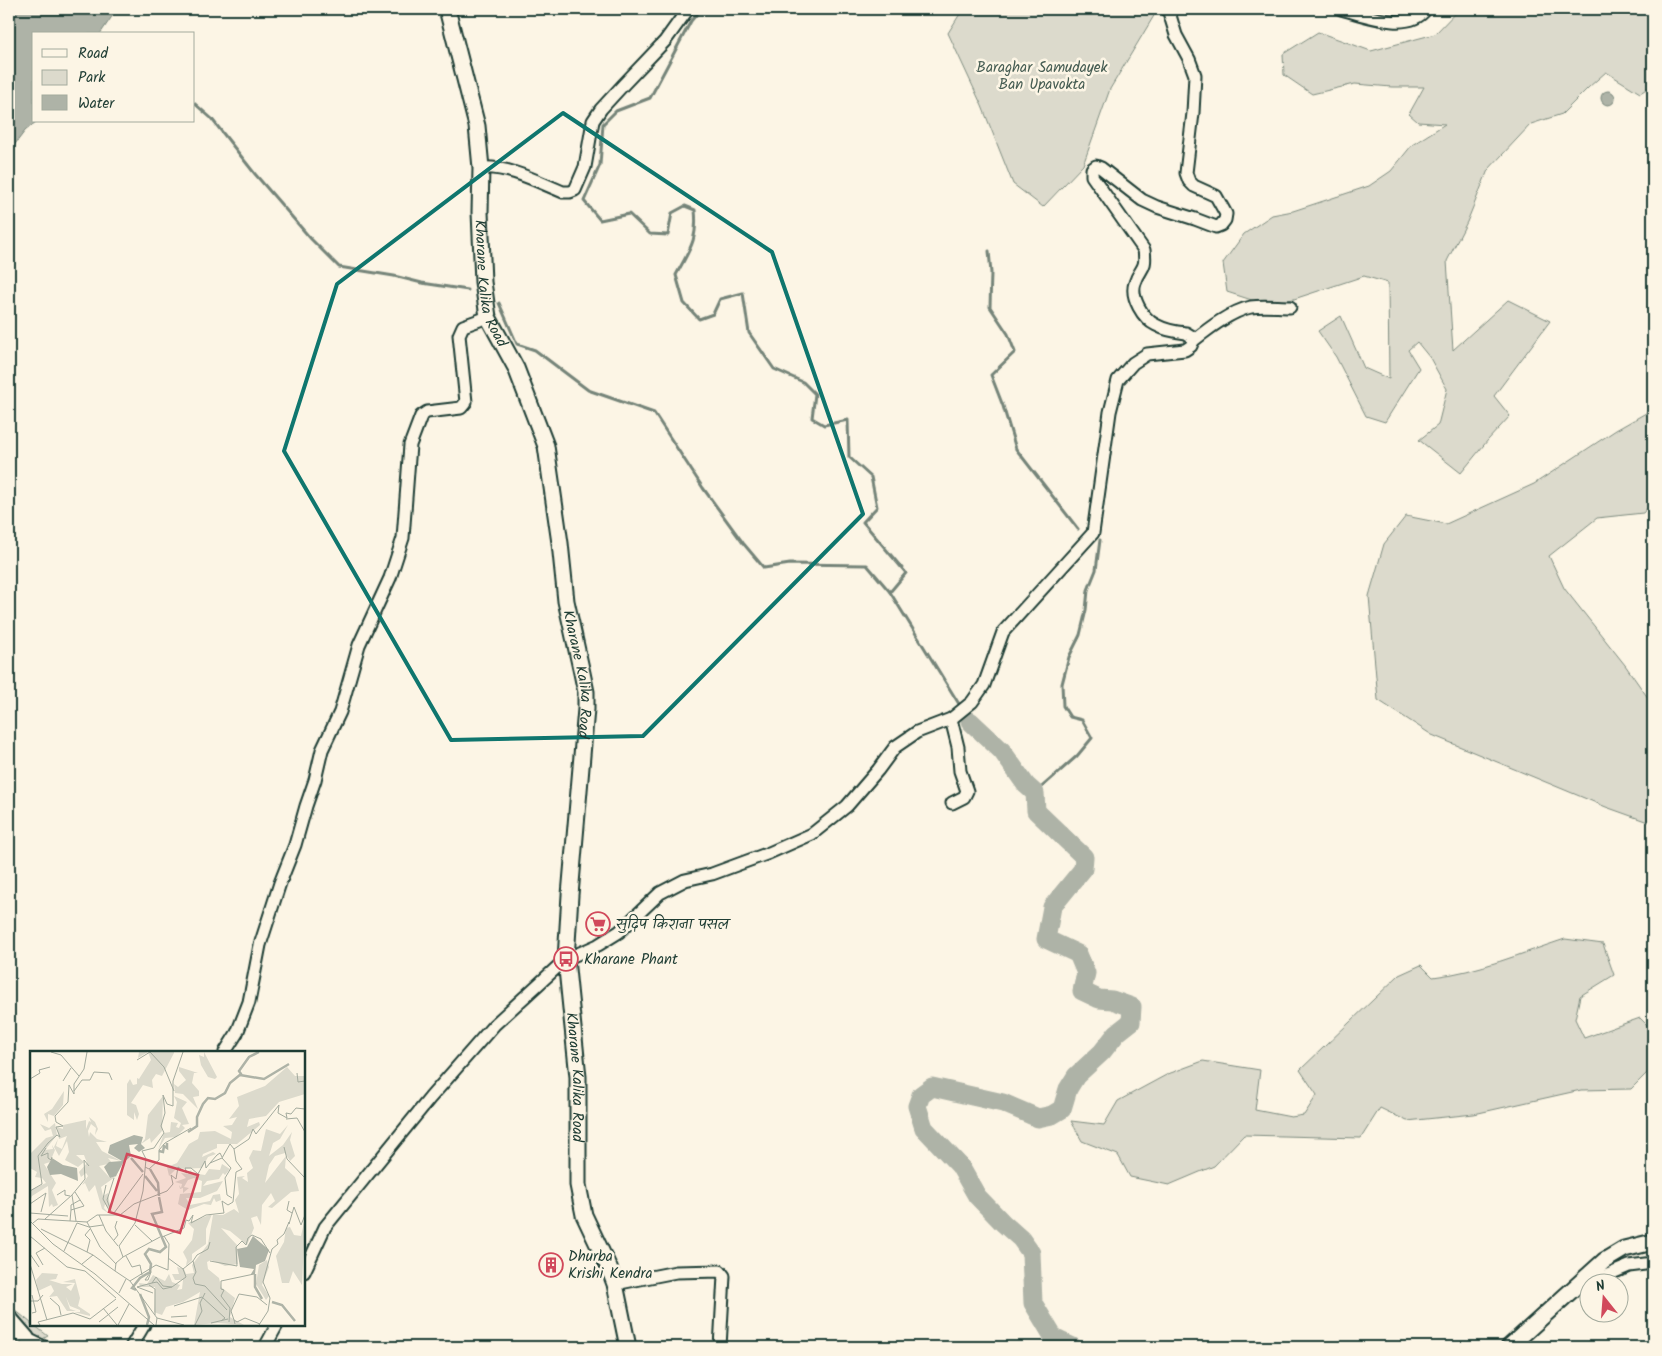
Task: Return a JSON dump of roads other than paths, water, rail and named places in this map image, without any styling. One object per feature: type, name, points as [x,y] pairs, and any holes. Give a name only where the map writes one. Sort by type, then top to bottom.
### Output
[{"type":"street","name":"Kharane Kalika Road","points":[[447,9],[470,105],[477,126],[483,282],[488,317],[516,368],[546,446],[566,601],[586,692],[566,959],[578,1076],[577,1168],[584,1215],[610,1268],[628,1347]]},
{"type":"street","points":[[480,168],[507,170],[563,192],[575,190],[585,166],[593,121],[601,109],[666,41],[688,9]]},
{"type":"street","points":[[1168,9],[1176,35],[1189,58],[1195,75],[1186,173],[1189,181],[1194,186],[1216,196],[1226,214],[1225,220],[1216,227],[1158,207],[1142,200],[1101,168],[1096,166],[1091,173],[1108,201],[1144,250],[1146,262],[1135,283],[1134,294],[1141,311],[1155,325],[1191,336],[1193,341]]},
{"type":"street","points":[[1341,9],[1376,19],[1399,21],[1413,19],[1426,9]]},
{"type":"street","points":[[305,1270],[325,1227],[430,1098],[494,1025],[566,959],[598,945],[619,932],[660,893],[677,884],[685,880],[712,874],[770,853],[812,834],[847,806],[895,747],[917,732],[951,719],[972,702],[984,685],[1003,632],[1007,626],[1093,533],[1110,412],[1118,380],[1133,363],[1147,354],[1185,350],[1207,329],[1235,312],[1251,307],[1290,307]]},
{"type":"street","points":[[226,1051],[237,1033],[249,1002],[260,945],[280,883],[295,845],[322,750],[340,712],[359,644],[390,578],[403,538],[410,444],[421,416],[427,412],[461,408],[466,402],[459,335],[462,326],[488,317]]},
{"type":"street","points":[[951,719],[958,747],[960,771],[967,791],[964,797],[952,803]]},
{"type":"street","points":[[1509,1347],[1604,1261],[1624,1249],[1653,1242]]},
{"type":"street","points":[[1571,1291],[1629,1266],[1653,1263]]},
{"type":"street","points":[[615,1284],[676,1272],[720,1271],[724,1276],[720,1347]]},
{"type":"street","points":[[9,1315],[31,1340]]},
{"type":"street","points":[[131,1347],[143,1326]]},
{"type":"street","points":[[265,1347],[276,1326]]},
{"type":"street","points":[[9,1330],[44,1347]]},
{"type":"water","points":[[9,9],[114,9],[113,15],[101,32],[32,32],[32,122],[36,122],[25,131],[9,152]]},
{"type":"water","points":[[1605,91],[1611,91],[1615,98],[1611,105],[1605,105],[1601,101],[1601,95]]},
{"type":"waterway","points":[[701,9],[691,21],[650,98],[616,111],[603,124],[600,165],[584,201],[600,220],[629,214],[650,234],[668,235],[672,213],[685,206],[695,210],[696,220],[692,244],[676,275],[684,303],[699,319],[713,314],[720,299],[743,293],[749,333],[774,369],[803,382],[815,394],[812,418],[824,425],[848,420],[849,457],[871,477],[877,507],[863,522],[906,573],[890,592],[959,704]]},
{"type":"waterway","points":[[195,104],[211,118],[255,174],[311,239],[339,267],[468,290]]},
{"type":"waterway","points":[[989,251],[991,273],[990,307],[1008,334],[1015,352],[991,375],[1016,449],[1078,529]]},
{"type":"waterway","points":[[499,303],[517,344],[535,350],[588,390],[654,413],[703,488],[743,543],[764,568],[790,564],[867,565],[890,592]]},
{"type":"waterway","points":[[1035,793],[1077,756],[1092,738],[1082,720],[1070,717],[1063,706],[1062,684],[1069,657],[1080,635],[1086,610],[1088,590],[1096,570],[1100,540]]},
{"type":"waterway","points":[[970,721],[1002,751],[1026,785],[1035,793],[1036,811],[1084,857],[1083,869],[1052,907],[1046,939],[1078,954],[1086,973],[1082,991],[1099,999],[1112,1000],[1132,1007],[1131,1022],[1117,1033],[1102,1052],[1076,1076],[1068,1089],[1062,1109],[1052,1115],[1038,1118],[1003,1103],[932,1087],[921,1095],[917,1106],[924,1128],[960,1166],[977,1196],[1021,1239],[1031,1253],[1033,1303],[1054,1338],[1073,1347]]},
{"type":"place","name":"सुदिप किराना पसल","points":[[598,924]]},
{"type":"place","name":"Kharane Phant","points":[[566,959]]},
{"type":"place","name":"Dhurba Krishi Kendra","points":[[551,1265]]},
{"type":"park label","name":"Baraghar Samudayek Ban Upavokta","points":[[1042,76]]}]
